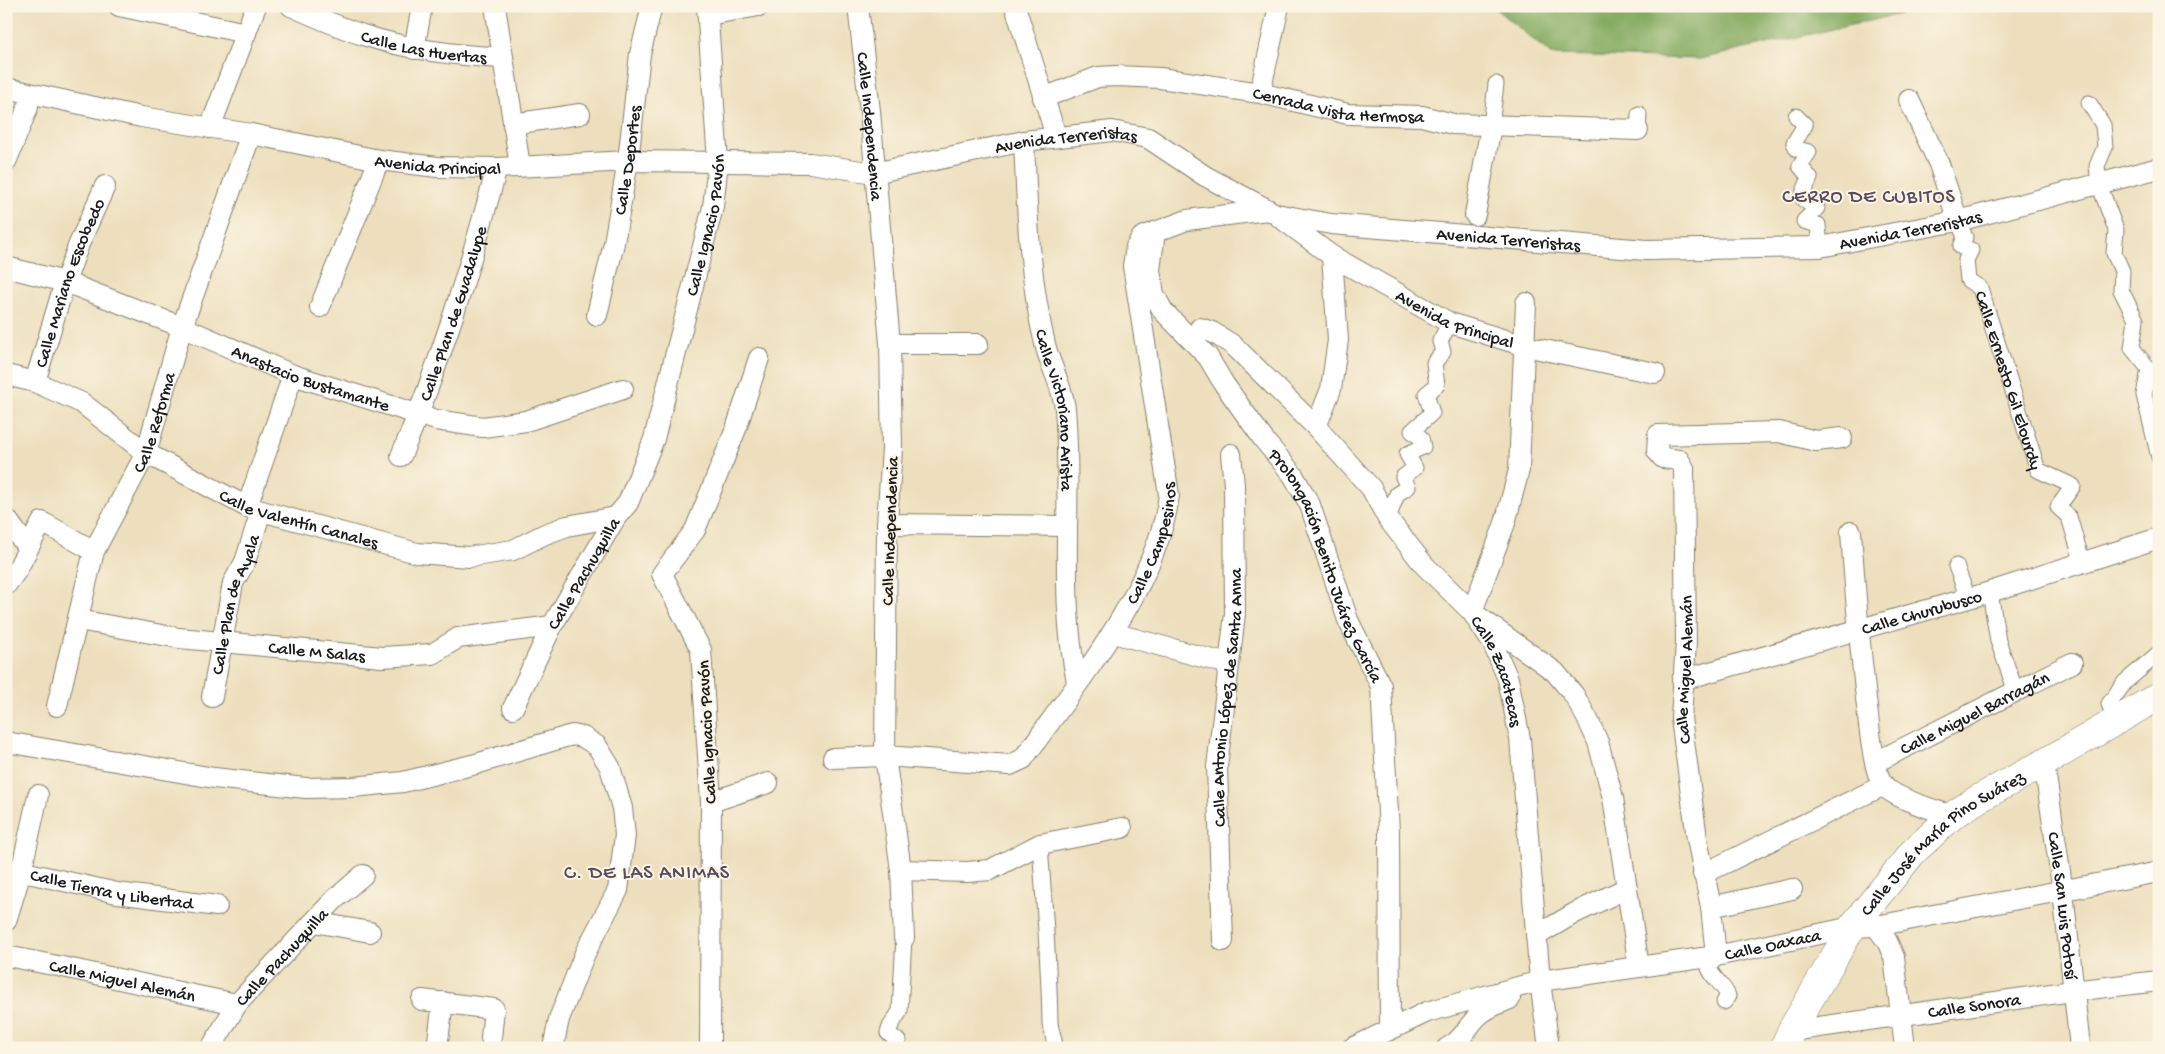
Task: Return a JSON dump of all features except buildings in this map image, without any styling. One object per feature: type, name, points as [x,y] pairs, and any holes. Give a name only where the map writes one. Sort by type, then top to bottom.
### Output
[{"type":"main road","name":"Calle José María Pino Suárez","points":[[1788,1040],[1913,852],[1952,816],[1978,799],[2159,696]]},
{"type":"street","points":[[210,128],[256,6]]},
{"type":"street","name":"Calle Las Huertas","points":[[291,6],[362,35],[414,49],[455,55],[503,58]]},
{"type":"street","points":[[414,49],[422,6]]},
{"type":"street","points":[[495,6],[520,166]]},
{"type":"street","name":"Calle Deportes","points":[[597,315],[614,243],[628,161],[640,54],[652,6]]},
{"type":"street","points":[[708,11],[759,6]]},
{"type":"street","name":"Calle Independencia","points":[[858,6],[870,112],[890,344],[892,448],[888,524],[885,756],[901,870],[904,938],[900,1011],[888,1034],[898,1041],[897,1048]]},
{"type":"street","points":[[1015,6],[1056,136]]},
{"type":"street","points":[[1260,93],[1279,6]]},
{"type":"street","points":[[127,7],[246,32]]},
{"type":"street","name":"Calle Ignacio Pavón","points":[[654,439],[713,208],[718,162],[708,11]]},
{"type":"street","name":"Cerrada Vista Hermosa","points":[[1043,98],[1098,77],[1116,76],[1160,78],[1260,93],[1348,114],[1422,116],[1453,124],[1491,126],[1639,122]]},
{"type":"street","points":[[1475,215],[1491,126],[1496,84]]},
{"type":"street","name":"Avenida Principal","points":[[6,88],[141,117],[251,134],[378,160],[437,167],[497,168],[628,161],[810,163],[874,173]]},
{"type":"street","name":"Calle Ernesto Gil Elourdy","points":[[1909,100],[1939,164],[1965,237],[1961,247],[1971,250],[1966,260],[1968,280],[1980,288],[2038,470],[2073,486],[2058,507],[2069,517],[2083,564]]},
{"type":"street","points":[[2089,103],[2103,125],[2105,147],[2097,166],[2099,184],[2116,230],[2114,253],[2122,271],[2121,290],[2136,320],[2132,348],[2149,369],[2144,396],[2159,457]]},
{"type":"street","points":[[6,162],[28,107]]},
{"type":"street","points":[[513,124],[580,114]]},
{"type":"street","points":[[1796,116],[1805,126],[1794,144],[1797,150],[1809,152],[1800,166],[1810,178],[1804,191],[1804,200],[1817,208],[1804,221],[1818,225],[1820,247]]},
{"type":"street","name":"Avenida Terreristas","points":[[874,173],[1024,141],[1112,131],[1148,138],[1205,176],[1272,212],[1331,224],[1646,250],[1820,247],[1958,221],[2159,168]]},
{"type":"street","name":"Calle Reforma","points":[[57,706],[94,551],[146,453],[182,326],[251,134]]},
{"type":"street","name":"Calle Victoriano Arista","points":[[1024,141],[1028,241],[1045,344],[1065,406],[1068,446],[1067,526],[1071,654],[1077,682]]},
{"type":"street","points":[[320,308],[378,160]]},
{"type":"street","name":"Calle Plan de Guadalupe","points":[[401,456],[461,298],[497,168]]},
{"type":"street","name":"Calle Mariano Escobedo","points":[[35,382],[65,282],[79,244],[105,186]]},
{"type":"street","name":"Avenida Principal","points":[[1272,212],[1332,256],[1450,323],[1525,346],[1655,373]]},
{"type":"street","name":"Calle Campesinos","points":[[833,758],[885,756],[1010,765],[1023,759],[1113,633],[1144,573],[1166,517],[1169,495],[1133,266],[1136,247],[1142,237],[1187,220],[1272,212]]},
{"type":"street","name":"Prolongación Benito Juárez García","points":[[1155,232],[1150,270],[1154,294],[1163,311],[1208,357],[1224,384],[1297,482],[1310,505],[1348,620],[1380,686],[1389,831],[1390,1029]]},
{"type":"street","points":[[1316,427],[1331,389],[1338,340],[1332,256]]},
{"type":"street","name":"Anastacio Bustamante","points":[[6,266],[65,282],[182,326],[293,375],[418,415],[483,427],[526,421],[623,389]]},
{"type":"street","name":"Calle Zacatecas","points":[[1526,302],[1519,470],[1505,523],[1472,612],[1493,644],[1508,679],[1520,740],[1536,936],[1549,1048]]},
{"type":"street","points":[[1388,520],[1397,494],[1408,487],[1403,477],[1415,468],[1407,454],[1423,447],[1421,438],[1412,431],[1432,413],[1426,394],[1436,385],[1434,363],[1443,352],[1440,341],[1450,323]]},
{"type":"street","points":[[1200,328],[1212,332],[1233,345],[1316,427],[1371,488],[1388,520],[1424,565],[1472,612],[1555,672],[1574,695],[1588,720],[1604,763],[1613,798],[1639,967]]},
{"type":"street","points":[[890,344],[978,344]]},
{"type":"street","name":"Calle Ignacio Pavón","points":[[710,1048],[711,802],[701,650],[662,574],[695,530],[736,429],[759,358]]},
{"type":"street","name":"Calle Plan de Ayala","points":[[212,697],[233,583],[245,562],[254,509],[293,375]]},
{"type":"street","name":"Calle Valentín Canales","points":[[6,376],[35,382],[82,403],[146,453],[254,509],[417,553],[469,557],[513,550],[545,534],[567,526],[616,517]]},
{"type":"street","name":"Calle Miguel Alemán","points":[[1724,1002],[1728,996],[1726,989],[1712,975],[1709,968],[1716,956],[1711,906],[1703,874],[1681,718],[1686,642],[1684,468],[1679,460],[1663,458],[1657,451],[1658,435],[1779,432],[1816,441],[1842,438]]},
{"type":"street","name":"Calle Pachuquilla","points":[[513,708],[552,626],[616,517],[628,503],[654,439]]},
{"type":"street","name":"Calle Antonio López de Santa Anna","points":[[1223,941],[1217,767],[1235,614],[1234,485],[1231,454]]},
{"type":"street","points":[[6,518],[28,548]]},
{"type":"street","points":[[6,585],[17,570],[42,522],[94,551]]},
{"type":"street","points":[[888,524],[1067,526]]},
{"type":"street","points":[[1851,532],[1858,631],[1870,732],[1876,762],[1884,785],[1899,796],[1952,816]]},
{"type":"street","name":"Calle Churubusco","points":[[1682,680],[1990,592],[2083,564],[2109,553],[2159,538]]},
{"type":"street","points":[[1956,566],[1968,598]]},
{"type":"street","points":[[1990,592],[1998,641],[2016,692]]},
{"type":"street","name":"Calle M Salas","points":[[78,620],[180,638],[382,657],[432,654],[458,638],[552,626]]},
{"type":"street","points":[[1113,633],[1228,664]]},
{"type":"street","points":[[2116,720],[2110,704],[2126,682],[2159,653]]},
{"type":"street","name":"Calle Miguel Barragán","points":[[1876,762],[1985,705],[2016,692],[2072,663]]},
{"type":"street","points":[[6,742],[214,778],[306,788],[354,787],[403,782],[476,764],[573,735],[583,737],[597,746],[610,767],[622,808],[625,835],[618,890],[585,953],[559,1020],[553,1048]]},
{"type":"street","name":"Calle San Luis Potosí","points":[[2044,763],[2063,892],[2072,991],[2080,1048]]},
{"type":"street","points":[[711,802],[768,783]]},
{"type":"street","points":[[1703,874],[1884,785]]},
{"type":"street","points":[[6,921],[14,870],[38,795]]},
{"type":"street","points":[[901,870],[967,872],[990,870],[1040,844],[1122,828]]},
{"type":"street","points":[[1040,844],[1051,998],[1050,1025],[1055,1035],[1055,1048]]},
{"type":"street","name":"Calle Tierra y Libertad","points":[[14,870],[117,893],[218,906]]},
{"type":"street","name":"Calle Oaxaca","points":[[1352,1048],[1427,1012],[1541,986],[1639,967],[1716,956],[1864,926],[2063,892],[2159,872]]},
{"type":"street","name":"Calle Pachuquilla","points":[[211,1048],[237,1004],[334,900],[363,876]]},
{"type":"street","points":[[1536,936],[1575,913],[1627,888]]},
{"type":"street","points":[[1711,906],[1792,889]]},
{"type":"street","points":[[314,922],[370,932]]},
{"type":"street","points":[[1864,926],[1887,942],[1894,957],[1905,1048]]},
{"type":"street","name":"Calle Miguel Alemán","points":[[6,956],[74,968],[165,990],[237,1004]]},
{"type":"street","name":"Calle Sonora","points":[[1788,1040],[1902,1015],[2159,981]]},
{"type":"street","points":[[1447,1048],[1465,1035],[1477,1017],[1487,1008],[1541,986]]},
{"type":"street","points":[[422,1000],[494,1009],[491,1038]]},
{"type":"street","points":[[437,1048],[443,1002]]},
{"type":"green space","points":[[1492,6],[1936,6],[1700,59],[1552,55]]},
{"type":"district","name":"CERRO DE CUBITOS","points":[[1869,195]]},
{"type":"district","name":"C. DE LAS ANIMAS","points":[[647,871]]}]
